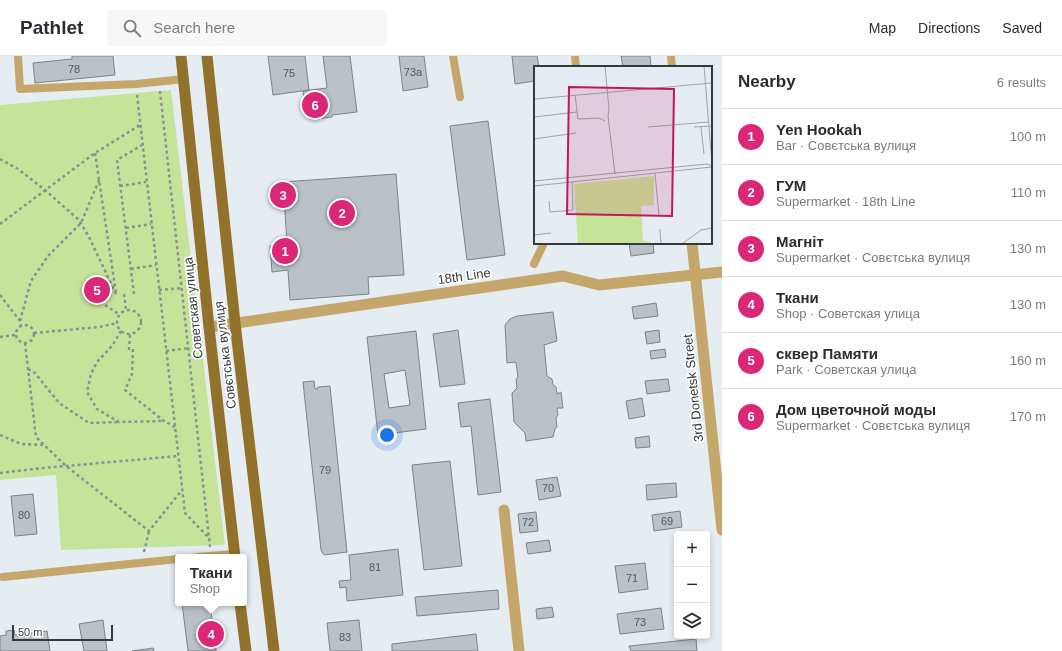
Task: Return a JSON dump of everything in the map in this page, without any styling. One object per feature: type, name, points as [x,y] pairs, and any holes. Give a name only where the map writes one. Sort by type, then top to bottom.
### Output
[{"type":"main road","name":"Советская улица","points":[[181,56],[234,554]]},
{"type":"main road","name":"Совєтська вулиця","points":[[207,56],[235,324],[274,651]]},
{"type":"main road","points":[[240,606],[246,651]]},
{"type":"street","name":"3rd Donetsk Street","points":[[692,244],[722,530]]},
{"type":"street","name":"18th Line","points":[[209,327],[563,276],[599,285],[722,272]]},
{"type":"street","points":[[504,510],[519,651]]},
{"type":"lane","points":[[18,56],[20,89],[136,84],[184,79]]},
{"type":"lane","points":[[453,56],[460,97]]},
{"type":"lane","points":[[575,56],[576,66]]},
{"type":"lane","points":[[671,56],[672,66]]},
{"type":"lane","points":[[534,264],[544,244]]},
{"type":"lane","points":[[3,577],[175,559]]},
{"type":"path","points":[[159,82],[211,554]]},
{"type":"path","points":[[136,84],[158,290],[185,513],[210,539]]},
{"type":"path","points":[[0,224],[95,153],[140,125]]},
{"type":"path","points":[[134,294],[117,160],[142,145]]},
{"type":"path","points":[[0,159],[18,169],[45,190],[81,223],[117,296],[95,153]]},
{"type":"path","points":[[20,321],[31,281],[48,256],[81,223],[100,178]]},
{"type":"path","points":[[120,186],[146,182]]},
{"type":"path","points":[[126,228],[151,224]]},
{"type":"path","points":[[131,269],[156,265]]},
{"type":"path","points":[[158,290],[182,288]]},
{"type":"path","points":[[124,294],[126,310]]},
{"type":"path","points":[[0,295],[20,321],[21,325]]},
{"type":"path","points":[[105,305],[120,315]]},
{"type":"path","points":[[126,310],[134,311],[139,315],[141,322],[139,328],[134,333],[130,334],[121,331],[118,323],[120,315],[126,310]]},
{"type":"path","points":[[34,333],[99,327],[118,323]]},
{"type":"path","points":[[21,325],[29,326],[34,333],[32,339],[25,343],[18,340],[15,335],[16,329],[21,325]]},
{"type":"path","points":[[119,422],[97,409],[87,392],[91,374],[97,362],[112,346],[121,331]]},
{"type":"path","points":[[129,350],[130,334]]},
{"type":"path","points":[[0,337],[15,335]]},
{"type":"path","points":[[25,343],[36,437],[66,466],[148,531]]},
{"type":"path","points":[[166,350],[189,348]]},
{"type":"path","points":[[133,349],[132,374],[125,390],[164,421],[175,427]]},
{"type":"path","points":[[28,368],[35,373],[59,403],[89,423],[164,421]]},
{"type":"path","points":[[0,435],[21,444],[43,445]]},
{"type":"path","points":[[0,473],[178,456]]},
{"type":"path","points":[[141,563],[148,531],[182,490]]},
{"type":"green space","points":[[171,90],[225,545],[61,550],[56,475],[0,480],[0,105]]},
{"type":"building","points":[[72,56],[113,56],[115,75],[35,83],[33,63],[72,59]]},
{"type":"building","points":[[268,56],[305,56],[309,90],[273,95]]},
{"type":"building","points":[[323,56],[350,56],[357,112],[332,115],[332,117],[316,119],[305,107],[303,91],[327,88]]},
{"type":"building","points":[[399,56],[424,56],[428,87],[403,91]]},
{"type":"building","points":[[512,56],[537,56],[539,66],[534,66],[534,81],[515,84]]},
{"type":"building","points":[[621,56],[650,56],[651,66],[623,66]]},
{"type":"building","points":[[488,121],[505,255],[467,260],[450,126]]},
{"type":"building","points":[[396,174],[404,275],[368,277],[369,294],[290,300],[288,270],[272,272],[270,246],[287,244],[283,182]]},
{"type":"building","points":[[629,244],[653,244],[654,253],[631,256]]},
{"type":"building","points":[[656,303],[658,316],[634,319],[632,307]]},
{"type":"building","points":[[553,312],[557,341],[544,345],[547,376],[552,379],[553,385],[556,387],[557,394],[561,392],[563,408],[557,408],[557,427],[553,437],[526,441],[525,433],[514,422],[512,393],[517,388],[516,379],[518,377],[516,362],[507,363],[505,325],[510,319],[517,316]]},
{"type":"building","points":[[458,330],[465,384],[440,387],[433,334]]},
{"type":"building","points":[[659,330],[660,342],[647,344],[645,332]]},
{"type":"building","points":[[416,331],[426,429],[378,435],[367,337]],"holes":[[[405,370],[410,405],[389,408],[384,374]]]},
{"type":"building","points":[[665,349],[666,357],[651,359],[650,351]]},
{"type":"building","points":[[668,379],[670,391],[647,394],[645,381]]},
{"type":"building","points":[[314,381],[315,389],[318,387],[330,386],[347,552],[324,555],[321,550],[303,382]]},
{"type":"building","points":[[642,398],[645,416],[629,419],[626,401]]},
{"type":"building","points":[[490,399],[501,492],[478,495],[471,426],[461,427],[458,403]]},
{"type":"building","points":[[649,436],[650,447],[636,448],[635,438]]},
{"type":"building","points":[[450,461],[462,566],[424,570],[412,465]]},
{"type":"building","points":[[557,477],[561,496],[539,500],[536,480]]},
{"type":"building","points":[[676,483],[677,497],[647,500],[646,485]]},
{"type":"building","points":[[33,494],[37,534],[15,536],[11,496]]},
{"type":"building","points":[[680,511],[682,527],[654,531],[652,515]]},
{"type":"building","points":[[536,512],[538,531],[520,533],[518,514]]},
{"type":"building","points":[[549,540],[551,551],[528,554],[526,543]]},
{"type":"building","points":[[398,549],[403,595],[347,601],[346,587],[340,588],[339,581],[351,580],[349,555]]},
{"type":"building","points":[[645,563],[648,589],[619,593],[615,566]]},
{"type":"building","points":[[498,590],[499,609],[417,616],[415,597]]},
{"type":"building","points":[[182,606],[210,606],[216,651],[188,651]]},
{"type":"building","points":[[552,607],[554,617],[537,619],[536,609]]},
{"type":"building","points":[[661,608],[664,629],[620,634],[617,614]]},
{"type":"building","points":[[103,620],[107,651],[84,651],[79,624]]},
{"type":"building","points":[[359,620],[362,651],[330,651],[327,623]]},
{"type":"building","points":[[14,630],[15,635],[47,631],[50,651],[0,651],[0,636],[6,635],[6,631]]},
{"type":"building","points":[[476,634],[478,651],[392,651],[392,644]]},
{"type":"building","points":[[696,639],[697,651],[631,651],[629,646]]},
{"type":"building","points":[[153,648],[154,651],[132,651]]},
{"type":"place","name":"Дом цветочной моды","points":[[315,105]]},
{"type":"place","name":"Магніт","points":[[283,195]]},
{"type":"place","name":"ГУМ","points":[[342,213]]},
{"type":"place","name":"Yen Hookah","points":[[285,251]]},
{"type":"place","name":"сквер Памяти","points":[[97,290]]},
{"type":"place","name":"Ткани","points":[[211,634]]}]
